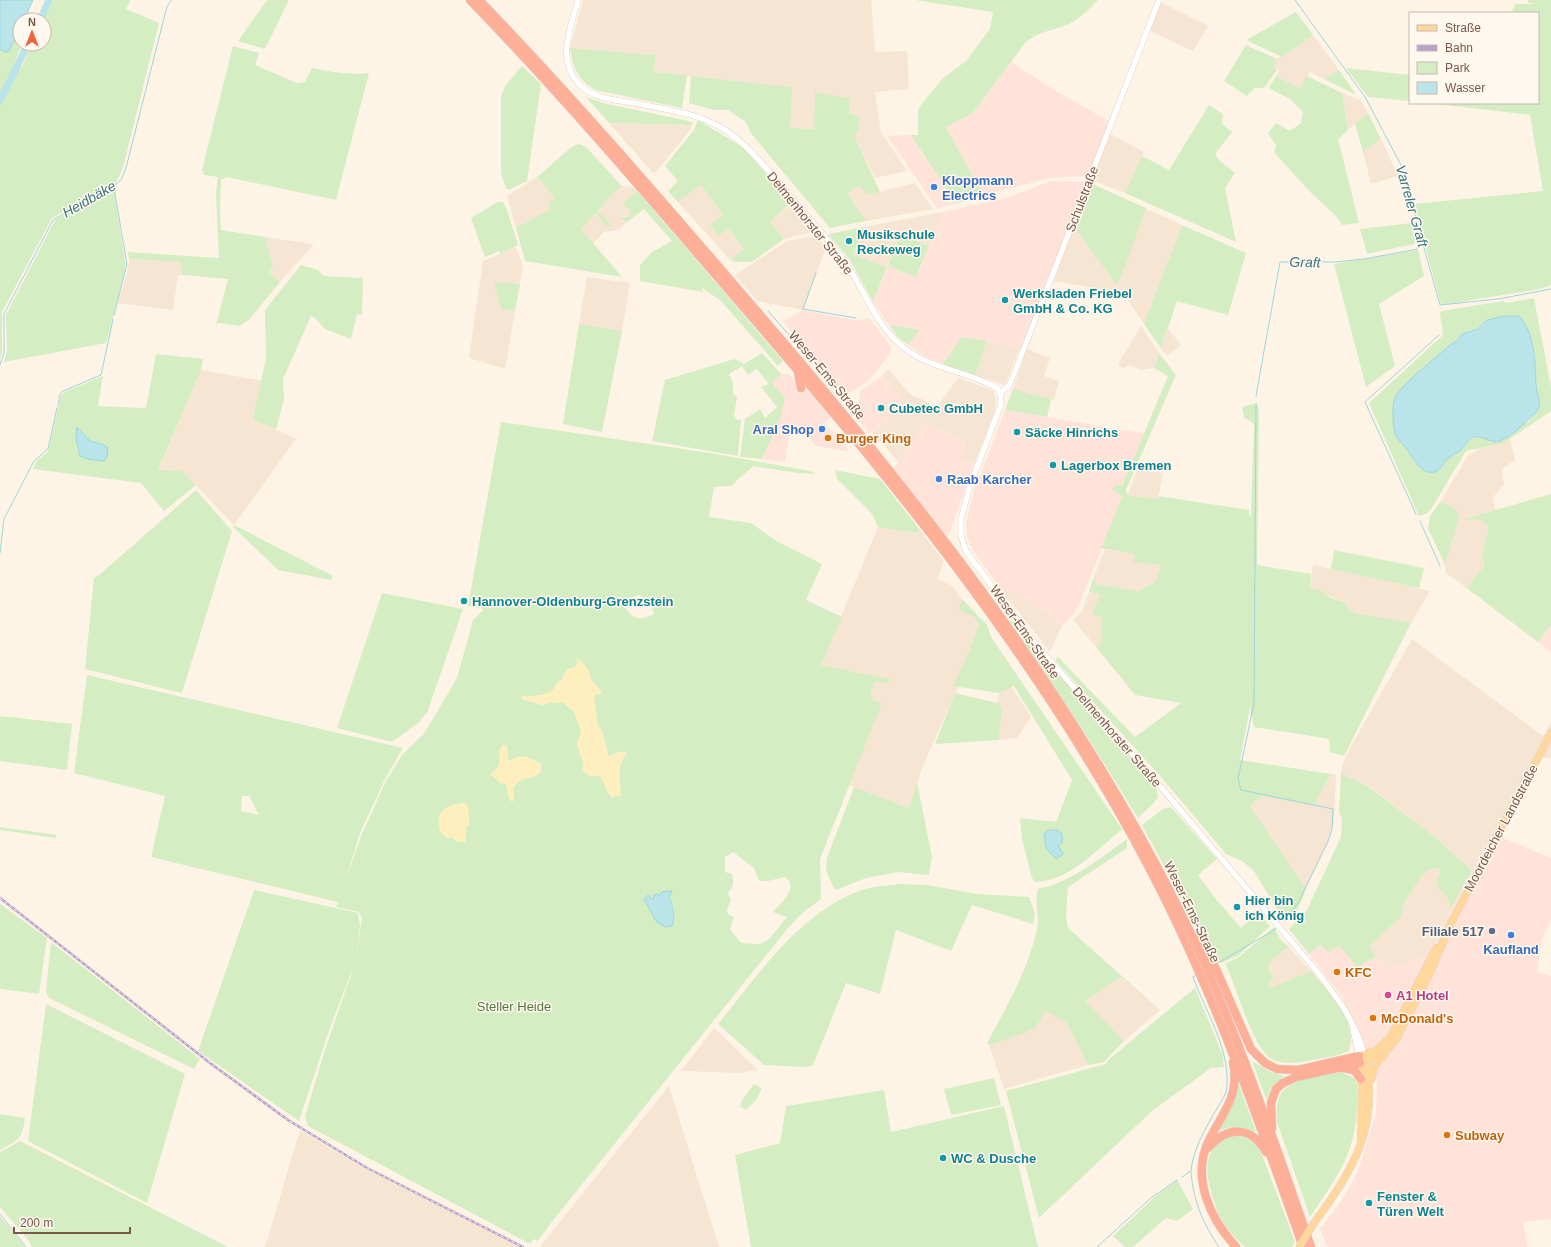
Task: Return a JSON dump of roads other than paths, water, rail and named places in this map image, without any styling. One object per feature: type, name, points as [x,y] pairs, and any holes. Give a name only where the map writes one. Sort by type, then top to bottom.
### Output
[{"type":"highway","points":[[470,0],[583,117]]},
{"type":"highway","points":[[480,0],[583,117]]},
{"type":"highway","name":"Weser-Ems-Straße","points":[[583,117],[798,369],[889,480],[1012,645],[1089,761],[1208,970],[1231,1047],[1303,1247]]},
{"type":"highway","name":"Weser-Ems-Straße","points":[[583,117],[810,372],[888,467],[955,554],[1026,653],[1095,757],[1179,908],[1183,911],[1236,1040],[1311,1247]]},
{"type":"highway","points":[[798,369],[801,388]]},
{"type":"highway","points":[[876,474],[889,480]]},
{"type":"highway","points":[[1208,970],[1251,1049],[1265,1063],[1277,1069],[1298,1070],[1362,1059]]},
{"type":"highway","points":[[1231,1047],[1235,1071],[1234,1092],[1230,1104],[1209,1139],[1202,1174],[1206,1197],[1216,1221],[1236,1247]]},
{"type":"highway","points":[[1274,1143],[1270,1109],[1272,1097],[1276,1089],[1283,1083],[1296,1077],[1341,1066],[1362,1059]]},
{"type":"highway","points":[[1341,1066],[1354,1070],[1365,1081]]},
{"type":"highway","points":[[1206,1150],[1216,1139],[1226,1132],[1246,1133],[1260,1142],[1275,1168]]},
{"type":"main road","name":"Moordeicher Landstraße","points":[[1362,1059],[1375,1051],[1390,1038],[1551,733]]},
{"type":"main road","name":"Moordeicher Landstraße","points":[[1362,1059],[1384,1054],[1397,1038],[1429,975],[1451,923]]},
{"type":"main road","points":[[1365,1081],[1384,1054]]},
{"type":"main road","name":"Delmenhorster Straße","points":[[1299,1247],[1314,1222],[1346,1177],[1361,1141],[1365,1081],[1362,1059]]},
{"type":"street","name":"Delmenhorster Straße","points":[[578,0],[567,40],[566,55],[572,74],[579,84],[600,96],[690,115],[707,120],[728,131],[756,158],[835,249],[890,336],[907,350],[924,361],[990,384],[1000,393],[1002,399],[999,411],[970,486],[961,519],[961,536],[966,551],[1033,640],[1143,766],[1298,948],[1337,998],[1352,1024],[1362,1059]]},
{"type":"street","name":"Schulstraße","points":[[1000,393],[1009,386],[1016,369],[1159,0]]},
{"type":"water","points":[[0,0],[33,0],[28,12],[12,12],[12,45],[9,51],[5,52],[0,49]]},
{"type":"water","points":[[1505,316],[1519,316],[1531,339],[1539,408],[1525,423],[1505,439],[1497,442],[1481,437],[1472,438],[1462,449],[1447,460],[1439,470],[1434,472],[1425,471],[1417,464],[1395,434],[1393,409],[1396,395],[1408,382],[1456,341],[1462,334],[1478,329],[1487,320]]},
{"type":"water","points":[[77,427],[90,441],[102,444],[108,448],[107,457],[104,461],[87,459],[80,456],[76,438]]},
{"type":"water","points":[[1049,830],[1057,830],[1062,834],[1062,843],[1058,845],[1063,854],[1056,859],[1046,848],[1044,834]]},
{"type":"water","points":[[672,891],[669,897],[674,912],[674,919],[672,926],[665,927],[656,921],[644,899],[648,895],[653,900],[654,895],[657,894],[660,896],[662,892]]},
{"type":"waterway","points":[[44,12],[49,0]]},
{"type":"waterway","name":"Heidbäke","points":[[0,365],[4,353],[4,314],[53,220],[121,180],[126,168],[167,7],[171,0]]},
{"type":"waterway","name":"Varreler Graft","points":[[1295,0],[1365,97],[1401,165],[1440,305],[1498,299],[1551,289]]},
{"type":"waterway","points":[[0,101],[24,52]]},
{"type":"waterway","points":[[114,315],[127,264],[115,194],[116,184]]},
{"type":"waterway","name":"Graft","points":[[1256,396],[1280,262],[1335,262],[1364,259],[1418,249]]},
{"type":"waterway","points":[[816,273],[803,309],[856,318]]},
{"type":"waterway","points":[[768,311],[811,360],[825,371],[841,392]]},
{"type":"waterway","points":[[58,405],[60,394],[63,391],[101,375],[113,319]]},
{"type":"waterway","points":[[1416,514],[1365,402],[1439,335]]},
{"type":"waterway","points":[[1256,404],[1254,703],[1238,779],[1241,790],[1333,809],[1332,829],[1329,839],[1298,903],[1284,922]]},
{"type":"waterway","points":[[0,553],[4,519],[34,461],[48,449],[57,408]]},
{"type":"waterway","points":[[1420,521],[1440,566]]},
{"type":"waterway","points":[[1216,964],[1276,929]]},
{"type":"waterway","points":[[1182,1177],[1191,1171],[1200,1141],[1226,1093],[1226,1063],[1217,1034],[1193,977],[1196,975]]},
{"type":"waterway","points":[[1191,1172],[1194,1192],[1200,1211],[1208,1230],[1219,1247]]},
{"type":"waterway","points":[[1097,1247],[1151,1198],[1177,1180]]},
{"type":"waterway","points":[[0,1214],[26,1247]]},
{"type":"railway","points":[[0,898],[210,1063],[288,1120],[367,1168],[523,1247]]},
{"type":"place","name":"Kloppmann Electrics","points":[[934,187]]},
{"type":"place","name":"Musikschule Reckeweg","points":[[849,241]]},
{"type":"place","name":"Werksladen Friebel GmbH & Co. KG","points":[[1005,300]]},
{"type":"place","name":"Cubetec GmbH","points":[[881,408]]},
{"type":"place","name":"Aral Shop","points":[[822,429]]},
{"type":"place","name":"Säcke Hinrichs","points":[[1017,432]]},
{"type":"place","name":"Burger King","points":[[828,438]]},
{"type":"place","name":"Lagerbox Bremen","points":[[1053,465]]},
{"type":"place","name":"Raab Karcher","points":[[939,479]]},
{"type":"place","name":"Hannover-Oldenburg-Grenzstein","points":[[464,601]]},
{"type":"place","name":"Hier bin ich König","points":[[1237,907]]},
{"type":"place","name":"Filiale 517","points":[[1492,931]]},
{"type":"place","name":"Kaufland","points":[[1511,935]]},
{"type":"place","name":"KFC","points":[[1337,972]]},
{"type":"place","name":"A1 Hotel","points":[[1388,995]]},
{"type":"place","name":"McDonald's","points":[[1373,1018]]},
{"type":"place","name":"Subway","points":[[1447,1135]]},
{"type":"place","name":"WC & Dusche","points":[[943,1158]]},
{"type":"place","name":"Fenster & Türen Welt","points":[[1369,1203]]},
{"type":"park label","name":"Steller Heide","points":[[514,1006]]}]
